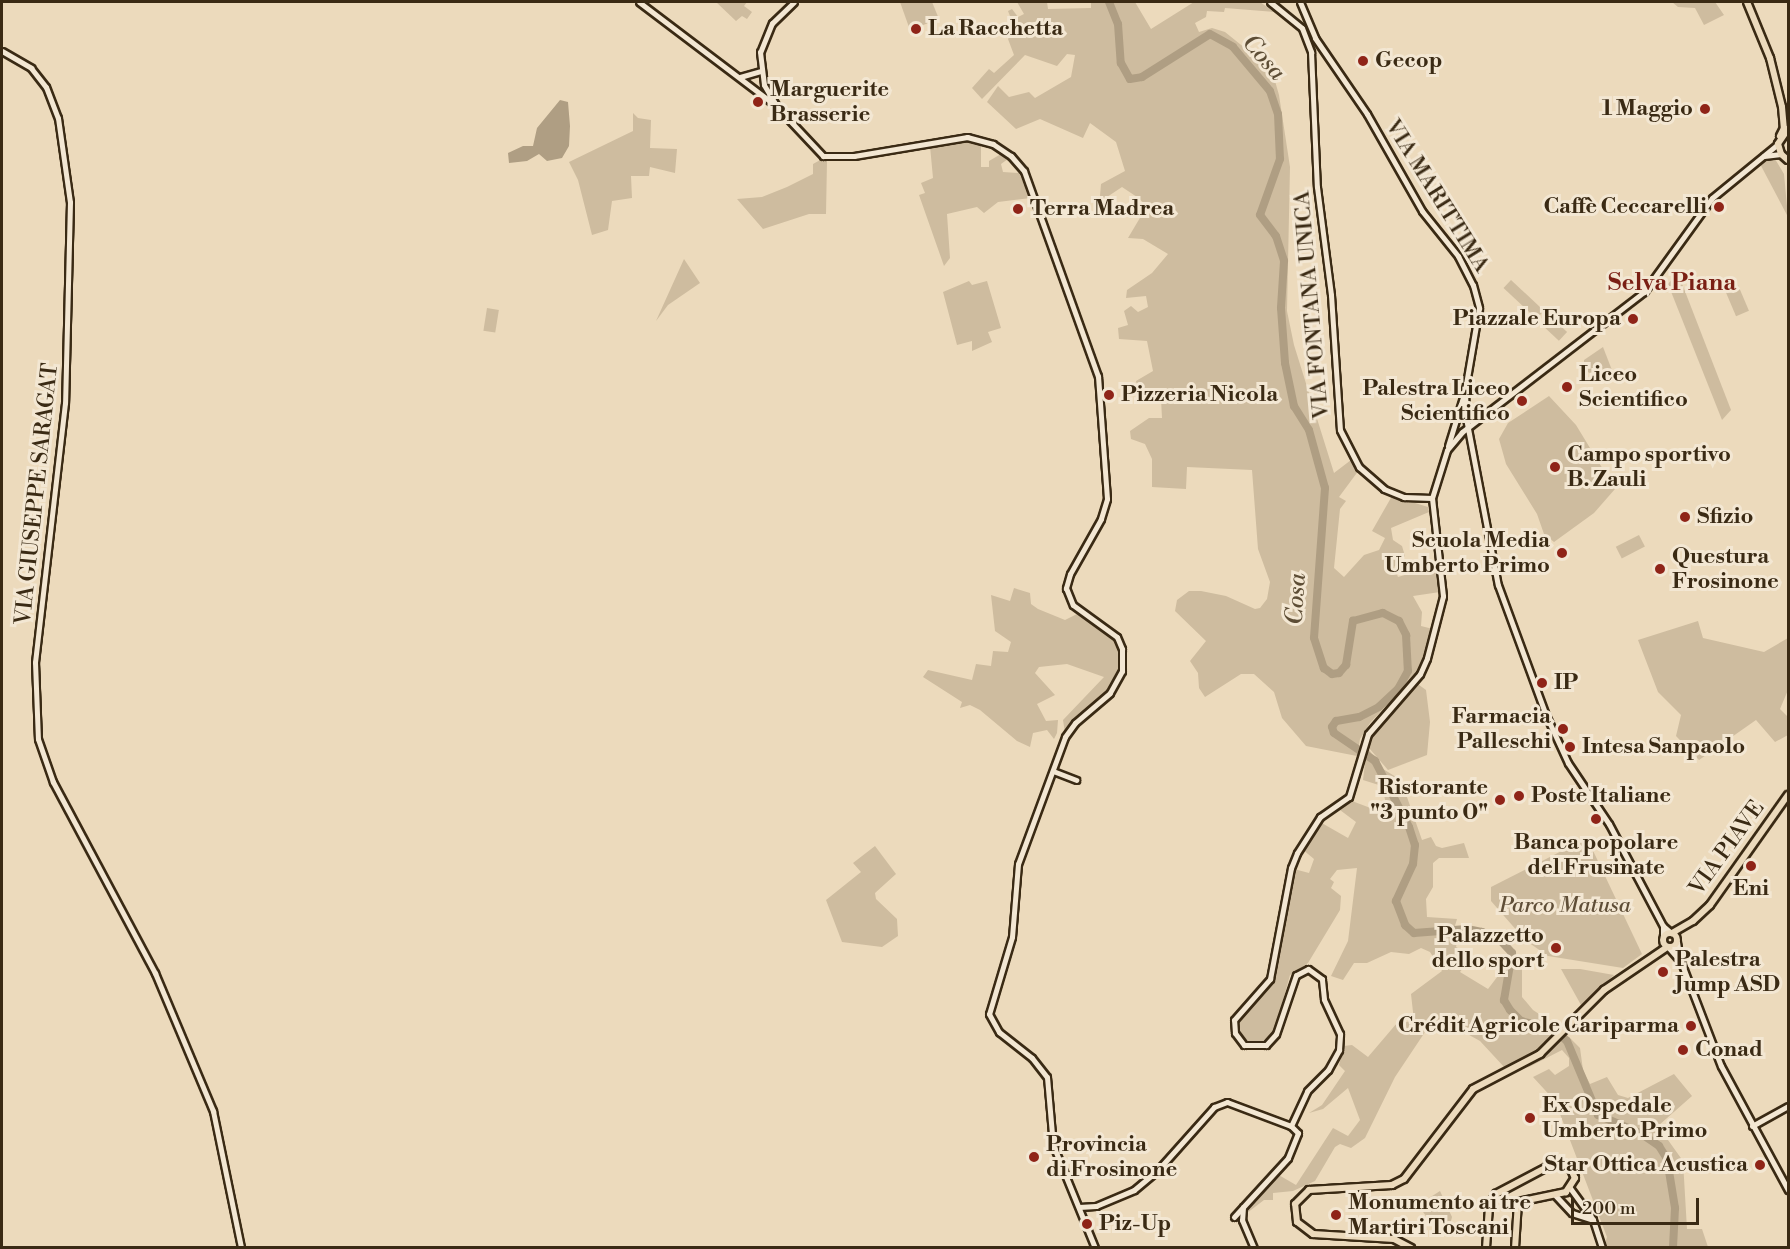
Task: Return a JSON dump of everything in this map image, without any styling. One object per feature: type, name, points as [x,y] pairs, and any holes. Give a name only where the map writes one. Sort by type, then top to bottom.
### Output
[{"type":"main road","points":[[639,2],[778,108],[823,156],[854,156],[967,137],[1003,149],[1024,171],[1098,376],[1102,408],[1106,505],[1070,574],[1067,593],[1073,605],[1117,637],[1123,658],[1122,671],[1110,693],[1070,730],[1018,864],[1012,937],[990,1014],[999,1032],[1032,1058],[1047,1077],[1053,1145],[1095,1248]]},
{"type":"main road","points":[[778,108],[764,85],[760,52],[772,23],[794,2]]},
{"type":"main road","points":[[1270,2],[1304,31],[1312,55]]},
{"type":"main road","name":"VIA MARITTIMA","points":[[1300,2],[1312,33],[1367,114],[1422,211],[1458,256],[1473,285],[1479,308],[1465,390],[1467,428],[1498,585],[1543,708],[1568,763],[1609,824],[1663,926],[1674,937]]},
{"type":"main road","points":[[1747,2],[1770,58],[1788,123]]},
{"type":"main road","points":[[1294,21],[1304,14]]},
{"type":"main road","points":[[1312,55],[1317,49],[1323,50]]},
{"type":"main road","name":"VIA GIUSEPPE SARAGAT","points":[[2,51],[31,68],[46,87],[58,118],[70,202],[65,401],[35,662],[38,739],[53,782],[155,974],[213,1111],[241,1248]]},
{"type":"main road","name":"VIA FONTANA UNICA","points":[[1312,55],[1317,187],[1331,295],[1340,430],[1359,467],[1378,485],[1404,497],[1432,498]]},
{"type":"main road","points":[[739,77],[761,71]]},
{"type":"main road","points":[[754,89],[764,85]]},
{"type":"main road","points":[[1782,107],[1784,128],[1778,144],[1781,154],[1788,160]]},
{"type":"main road","points":[[1780,136],[1788,129]]},
{"type":"main road","points":[[1447,450],[1467,428],[1644,292],[1712,198],[1778,144]]},
{"type":"main road","points":[[1762,156],[1781,154]]},
{"type":"main road","points":[[1291,1126],[1307,1091],[1328,1071],[1339,1050],[1340,1034],[1324,999],[1322,979],[1308,969],[1296,975],[1276,1034],[1266,1045],[1244,1044],[1235,1033],[1234,1020],[1270,979],[1297,853],[1320,817],[1349,797],[1368,734],[1420,674],[1441,615],[1443,596],[1435,550],[1432,498],[1465,390]]},
{"type":"main road","points":[[1053,771],[1076,780]]},
{"type":"main road","name":"VIA PIAVE","points":[[1674,937],[1710,905],[1788,795]]},
{"type":"main road","name":"VIA MARITTIMA","points":[[1663,926],[1663,940]]},
{"type":"main road","points":[[1647,958],[1663,940],[1674,937]]},
{"type":"main road","points":[[1411,1248],[1394,1239],[1313,1234],[1297,1222],[1295,1204],[1309,1190],[1392,1185],[1404,1179],[1473,1089],[1528,1063],[1552,1043],[1604,990],[1647,958],[1668,947],[1674,937]]},
{"type":"main road","points":[[1674,937],[1712,1047],[1788,1190]]},
{"type":"main road","points":[[1663,940],[1681,962]]},
{"type":"main road","points":[[1079,1207],[1100,1204],[1127,1194],[1148,1180],[1220,1103],[1235,1104],[1291,1126],[1298,1133],[1292,1152],[1234,1217]]},
{"type":"main road","points":[[1752,1126],[1788,1106]]},
{"type":"main road","points":[[1486,1248],[1490,1203],[1501,1190],[1559,1164],[1573,1169],[1575,1178],[1570,1188],[1518,1202],[1515,1248]]},
{"type":"main road","points":[[1570,1188],[1593,1220],[1602,1248]]},
{"type":"main road","points":[[1554,1194],[1572,1213],[1593,1220]]},
{"type":"main road","points":[[1084,1218],[1100,1204]]},
{"type":"main road","points":[[1244,1205],[1242,1220],[1254,1248]]},
{"type":"green space","points":[[716,2],[747,2],[744,6],[752,12],[747,19],[742,16],[736,21]]},
{"type":"green space","points":[[900,2],[932,2],[939,19],[910,30]]},
{"type":"green space","points":[[1017,2],[1047,2],[1048,9],[1091,8],[1091,2],[1135,2],[1151,29],[1194,2],[1260,2],[1274,12],[1225,8],[1224,12],[1207,11],[1206,17],[1195,23],[1199,32],[1212,28],[1225,32],[1256,57],[1275,81],[1279,95],[1290,167],[1287,311],[1294,345],[1334,473],[1351,460],[1359,470],[1339,497],[1346,501],[1340,509],[1334,568],[1344,577],[1364,555],[1379,550],[1385,538],[1372,531],[1392,496],[1428,507],[1429,512],[1391,528],[1393,540],[1402,546],[1405,556],[1394,567],[1398,577],[1435,566],[1440,592],[1413,596],[1422,612],[1421,626],[1433,629],[1420,669],[1370,723],[1360,739],[1357,756],[1306,746],[1282,718],[1274,692],[1254,674],[1241,674],[1205,697],[1199,688],[1198,673],[1190,661],[1206,641],[1175,611],[1177,600],[1189,591],[1201,591],[1226,596],[1255,609],[1260,608],[1267,599],[1270,582],[1258,549],[1252,470],[1187,467],[1186,489],[1152,487],[1152,459],[1145,444],[1131,439],[1130,431],[1149,418],[1162,418],[1161,399],[1142,403],[1136,381],[1153,371],[1147,341],[1119,339],[1118,328],[1128,325],[1124,311],[1131,306],[1138,312],[1148,307],[1146,296],[1126,298],[1127,290],[1152,273],[1168,254],[1143,239],[1128,238],[1147,206],[1137,197],[1122,187],[1104,199],[1100,196],[1101,184],[1125,171],[1116,142],[1090,123],[1083,138],[1040,119],[1016,129],[987,102],[998,86],[1009,97],[1029,92],[1035,98],[1071,77],[1075,55],[1067,54],[1057,66],[1025,55],[982,99],[972,88],[989,69],[994,73],[1014,55],[1008,39],[1015,29],[1008,11],[1012,9],[1018,17],[1024,14]]},
{"type":"green space","points":[[1672,2],[1715,2],[1724,15],[1704,25],[1695,8],[1678,7]]},
{"type":"green space","points":[[633,113],[638,118],[651,120],[650,148],[677,149],[675,173],[650,167],[649,176],[631,176],[632,198],[612,201],[608,230],[592,235],[578,180],[569,162],[633,131]]},
{"type":"green space","points":[[959,141],[981,144],[981,167],[989,167],[989,161],[1001,154],[1008,159],[1001,164],[1003,172],[1019,173],[1031,198],[998,202],[984,213],[977,207],[947,214],[950,258],[944,266],[919,195],[925,193],[921,183],[933,178],[930,146]]},
{"type":"green space","points":[[1766,157],[1775,159],[1784,174],[1788,217],[1759,162]]},
{"type":"green space","points":[[822,159],[827,161],[826,214],[809,214],[763,229],[737,199],[762,197],[787,187],[813,174],[813,164]]},
{"type":"green space","points":[[684,259],[700,283],[668,305],[656,321]]},
{"type":"green space","points":[[1675,276],[1681,281],[1731,410],[1722,420],[1668,284]]},
{"type":"green space","points":[[1511,280],[1544,311],[1536,319],[1503,288]]},
{"type":"green space","points":[[969,281],[972,285],[987,281],[1001,328],[988,332],[992,342],[972,351],[972,341],[957,345],[943,292]]},
{"type":"green space","points":[[1738,285],[1749,311],[1736,316],[1725,290]]},
{"type":"green space","points":[[487,308],[499,310],[495,333],[483,331]]},
{"type":"green space","points":[[1551,317],[1567,332],[1559,341],[1543,326]]},
{"type":"green space","points":[[1603,347],[1615,378],[1600,381],[1584,369],[1584,360]]},
{"type":"green space","name":"Campo sportivo B. Zauli","points":[[1549,396],[1576,425],[1615,489],[1594,513],[1554,542],[1544,534],[1537,514],[1506,464],[1499,439],[1508,423]]},
{"type":"green space","points":[[1639,535],[1645,547],[1622,558],[1616,547]]},
{"type":"green space","points":[[1014,588],[1030,593],[1031,604],[1038,609],[1065,620],[1077,614],[1099,626],[1117,641],[1121,654],[1120,667],[1110,688],[1065,733],[1063,720],[1104,677],[1067,664],[1039,667],[1035,673],[1055,695],[1037,704],[1046,721],[1058,720],[1057,733],[1054,739],[1047,730],[1033,733],[1030,747],[1017,741],[980,710],[970,705],[960,708],[962,702],[923,677],[928,670],[972,680],[976,664],[991,666],[993,651],[1008,652],[1011,642],[995,631],[991,595],[1010,601]]},
{"type":"green space","points":[[1698,621],[1703,638],[1764,652],[1788,638],[1788,690],[1780,709],[1788,717],[1788,735],[1775,742],[1756,720],[1699,760],[1676,736],[1681,715],[1658,692],[1638,640]]},
{"type":"green space","points":[[1415,682],[1426,690],[1430,722],[1427,755],[1388,770],[1369,748],[1375,730]]},
{"type":"green space","points":[[1367,747],[1383,769],[1401,780],[1422,840],[1431,837],[1436,846],[1442,848],[1464,843],[1469,858],[1439,858],[1433,863],[1433,887],[1426,899],[1427,917],[1457,919],[1451,939],[1457,943],[1456,947],[1472,956],[1460,972],[1488,989],[1504,968],[1522,970],[1522,997],[1533,1010],[1560,1028],[1539,1051],[1505,1068],[1480,1041],[1453,1026],[1447,1032],[1427,1029],[1395,1077],[1365,1138],[1351,1148],[1340,1144],[1335,1147],[1315,1181],[1293,1191],[1273,1193],[1273,1200],[1264,1200],[1247,1213],[1247,1207],[1277,1174],[1296,1185],[1333,1128],[1348,1136],[1360,1120],[1348,1088],[1323,1109],[1309,1113],[1322,1105],[1345,1071],[1339,1065],[1344,1046],[1352,1045],[1368,1057],[1397,1023],[1414,1021],[1411,994],[1442,971],[1430,952],[1421,948],[1409,954],[1391,952],[1367,963],[1354,963],[1343,980],[1331,976],[1348,941],[1357,868],[1337,870],[1330,879],[1334,882],[1331,888],[1341,896],[1340,910],[1308,963],[1290,975],[1274,1033],[1260,1043],[1251,1043],[1238,1033],[1240,1014],[1271,983],[1294,869],[1309,873],[1314,859],[1302,849],[1320,822],[1348,838],[1356,822],[1340,810],[1352,801],[1381,812],[1386,804],[1382,786],[1363,780]]},
{"type":"green space","name":"Parco Matusa","points":[[1587,838],[1642,954],[1623,968],[1548,956],[1525,940],[1491,901],[1491,887]]},
{"type":"green space","points":[[875,846],[896,874],[875,893],[876,899],[897,919],[898,936],[882,947],[842,942],[826,900],[861,872],[853,863]]},
{"type":"green space","points":[[1561,969],[1580,969],[1614,975],[1581,1005]]},
{"type":"green space","points":[[1566,1034],[1580,1048],[1583,1070],[1590,1084],[1607,1077],[1618,1095],[1628,1098],[1674,1074],[1692,1096],[1658,1126],[1683,1161],[1687,1229],[1702,1229],[1708,1247],[1604,1247],[1607,1237],[1555,1101],[1533,1077],[1549,1069],[1555,1075],[1569,1066],[1569,1058],[1562,1050],[1527,1068]]},
{"type":"green space","points":[[1440,1191],[1452,1217],[1449,1229],[1439,1234],[1418,1205]]},
{"type":"shaded area","points":[[560,100],[568,102],[570,126],[569,146],[562,158],[547,161],[539,154],[527,161],[509,163],[508,153],[523,146],[533,146],[537,128]]},
{"type":"waterway","name":"Cosa","points":[[1109,2],[1118,24],[1121,63],[1130,79],[1142,77],[1210,34],[1233,47],[1270,91],[1278,114],[1280,159],[1260,215],[1276,236],[1284,261],[1281,308],[1285,363],[1294,406],[1309,430],[1325,488],[1314,638],[1324,668],[1332,674],[1339,673],[1346,665],[1353,621],[1383,613],[1399,621],[1406,635],[1408,671],[1398,689],[1379,707],[1359,717],[1336,721],[1332,727],[1334,733],[1375,761],[1409,827],[1415,845],[1413,864],[1396,901],[1405,925],[1414,933],[1467,929],[1482,932],[1501,941],[1512,953],[1504,1000],[1510,1010],[1521,1021],[1553,1029],[1567,1041],[1598,1115],[1640,1133],[1659,1146],[1667,1159],[1675,1208],[1673,1248]]},
{"type":"place","name":"La Racchetta","points":[[916,29]]},
{"type":"place","name":"Gecop","points":[[1363,61]]},
{"type":"place","name":"Marguerite Brasserie","points":[[758,102]]},
{"type":"place","name":"1 Maggio","points":[[1705,109]]},
{"type":"place","name":"Caffè Ceccarelli","points":[[1719,207]]},
{"type":"place","name":"Terra Madrea","points":[[1018,209]]},
{"type":"place","name":"Piazzale Europa","points":[[1633,319]]},
{"type":"place","name":"Liceo Scientifico","points":[[1567,387]]},
{"type":"place","name":"Pizzeria Nicola","points":[[1109,395]]},
{"type":"place","name":"Palestra Liceo Scientifico","points":[[1522,401]]},
{"type":"place","name":"Campo sportivo B. Zauli","points":[[1555,467]]},
{"type":"place","name":"Sfizio","points":[[1685,517]]},
{"type":"place","name":"Scuola Media Umberto Primo","points":[[1562,553]]},
{"type":"place","name":"Questura Frosinone","points":[[1660,569]]},
{"type":"place","name":"IP","points":[[1542,683]]},
{"type":"place","name":"Farmacia Palleschi","points":[[1563,729]]},
{"type":"place","name":"Intesa Sanpaolo","points":[[1570,747]]},
{"type":"place","name":"Poste Italiane","points":[[1519,796]]},
{"type":"place","name":"Ristorante \"3 punto 0\"","points":[[1500,800]]},
{"type":"place","name":"Banca popolare del Frusinate","points":[[1596,819]]},
{"type":"place","name":"Eni","points":[[1751,866]]},
{"type":"place","name":"Palazzetto dello sport","points":[[1556,948]]},
{"type":"place","name":"Palestra Jump ASD","points":[[1663,972]]},
{"type":"place","name":"Crédit Agricole Cariparma","points":[[1691,1026]]},
{"type":"place","name":"Conad","points":[[1683,1050]]},
{"type":"place","name":"Ex Ospedale Umberto Primo","points":[[1530,1118]]},
{"type":"place","name":"Provincia di Frosinone","points":[[1034,1157]]},
{"type":"place","name":"Star Ottica Acustica","points":[[1760,1165]]},
{"type":"place","name":"Monumento ai tre Martiri Toscani","points":[[1336,1215]]},
{"type":"place","name":"Piz-Up","points":[[1087,1224]]},
{"type":"district","name":"Selva Piana","points":[[1672,284]]}]
